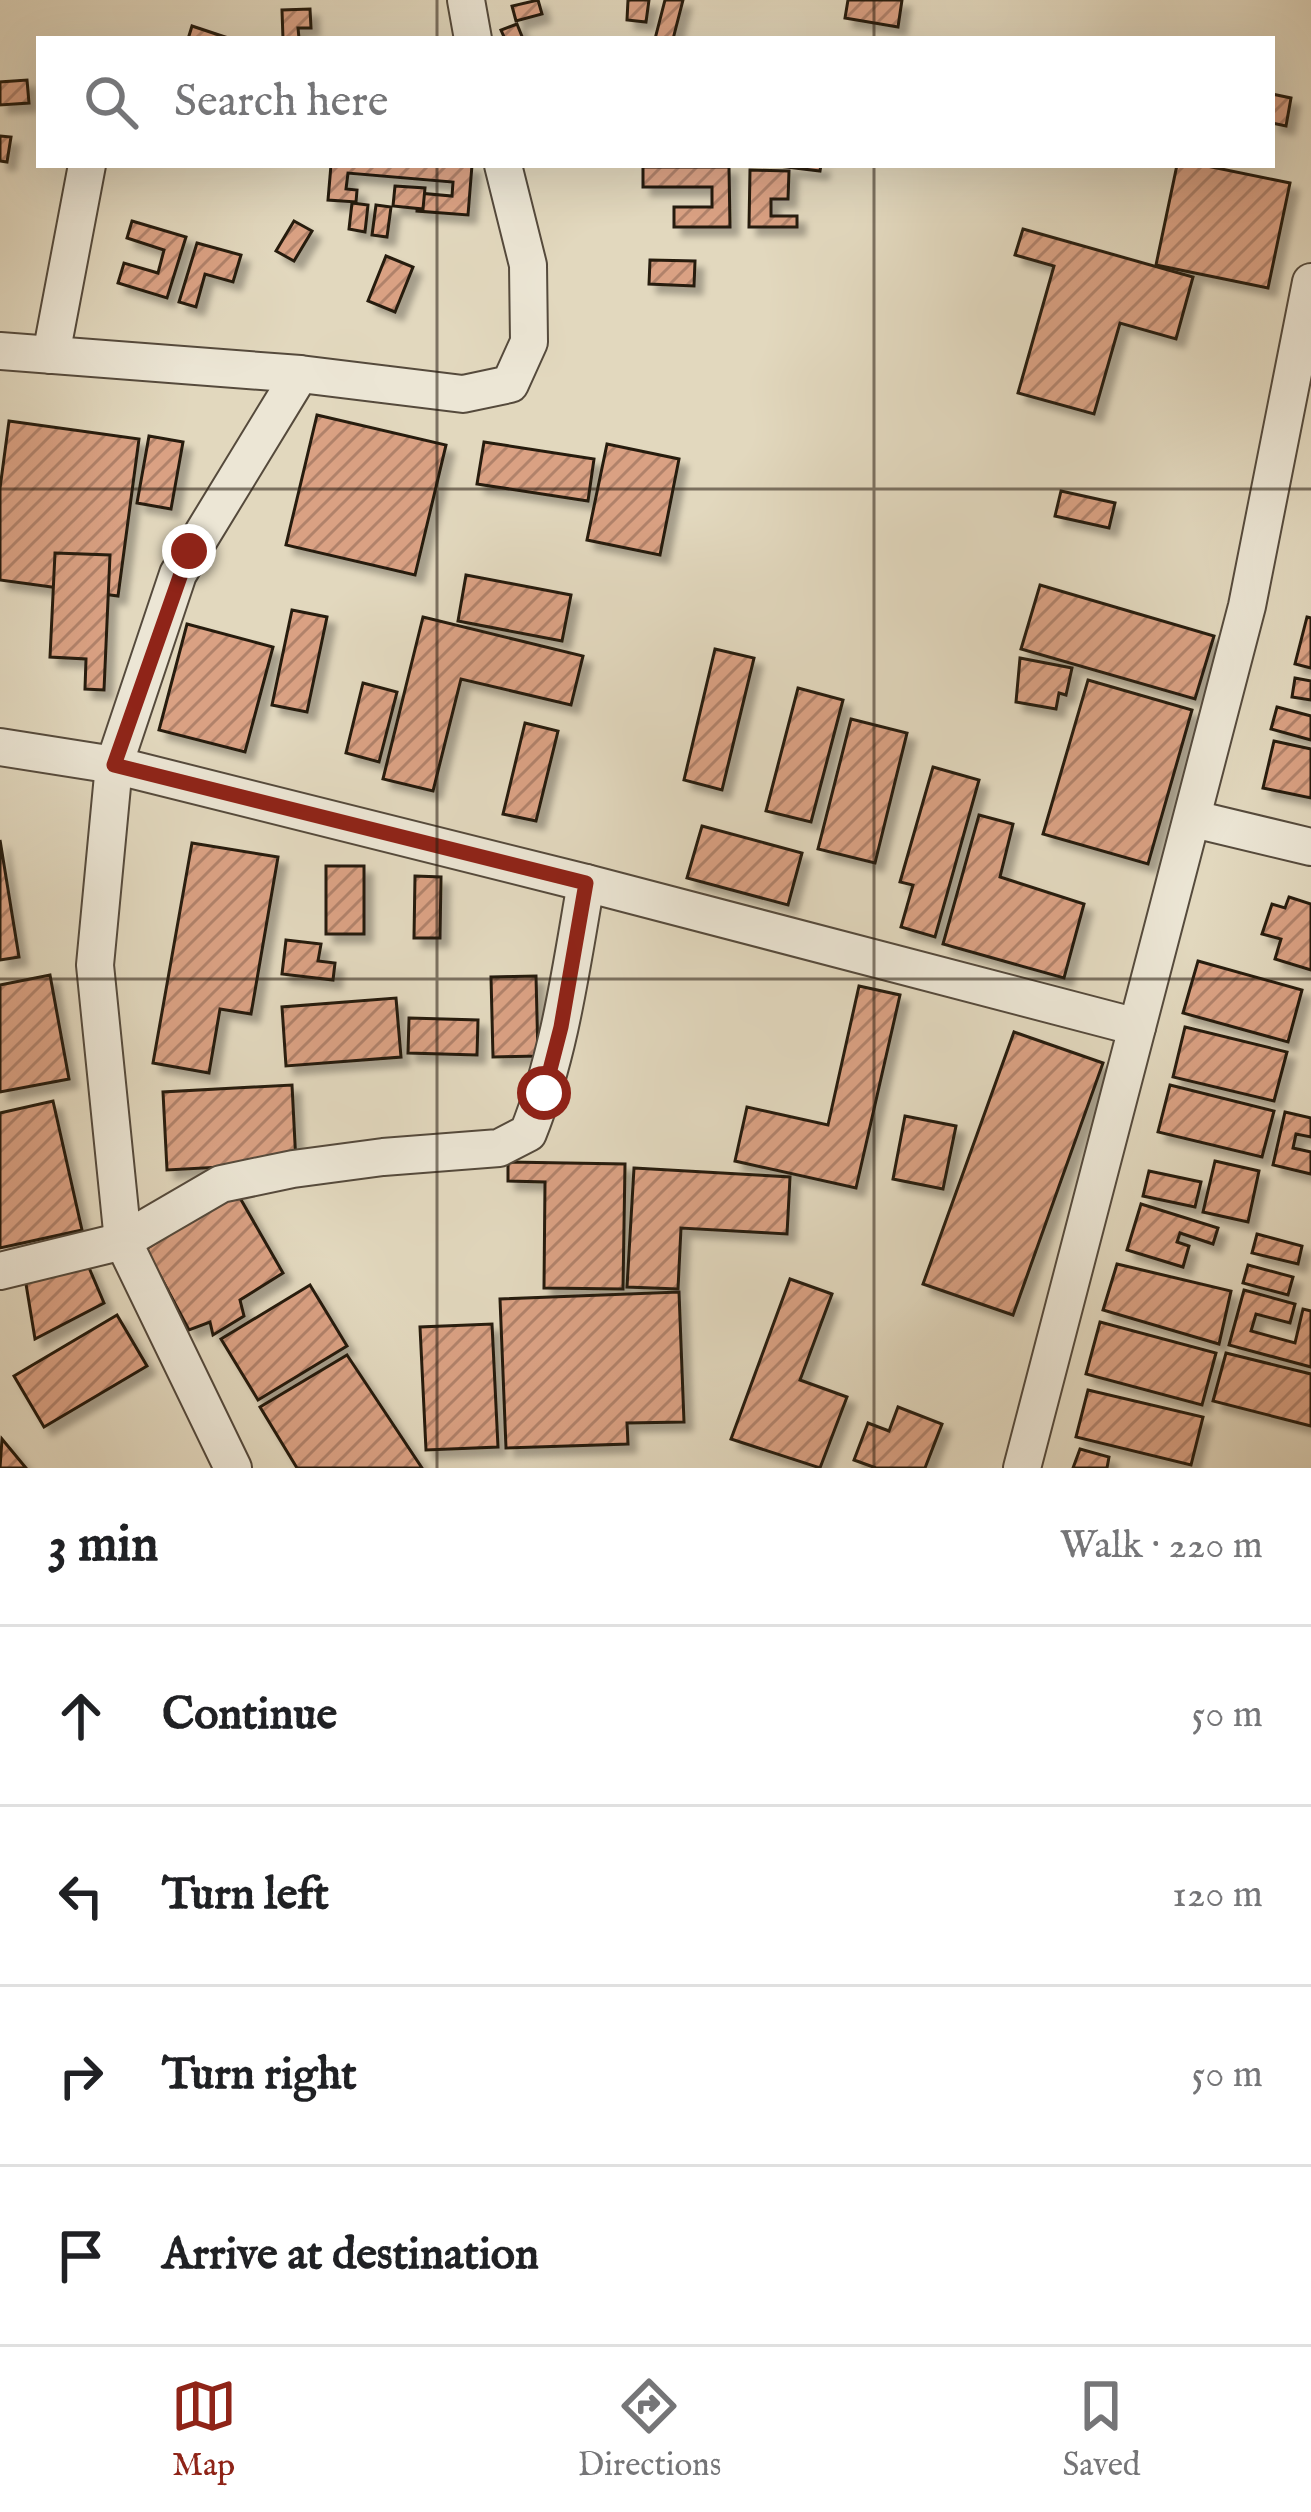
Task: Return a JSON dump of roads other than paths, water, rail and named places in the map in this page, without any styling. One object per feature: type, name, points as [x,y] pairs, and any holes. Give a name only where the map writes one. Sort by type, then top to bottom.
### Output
[{"type":"street","points":[[466,0],[472,36]]},
{"type":"street","points":[[52,355],[86,168]]},
{"type":"street","points":[[0,351],[300,374],[463,394],[510,384],[529,342],[528,266],[504,168]]},
{"type":"street","points":[[1022,1468],[1247,606],[1310,290]]},
{"type":"street","points":[[233,1468],[123,1241],[95,965],[114,765],[189,551],[300,374]]},
{"type":"street","points":[[0,747],[114,765],[1137,1027]]},
{"type":"street","points":[[1194,819],[1311,847]]},
{"type":"street","points":[[0,1271],[123,1241],[221,1184],[383,1157],[500,1148],[528,1133],[561,1027],[586,883]]}]
